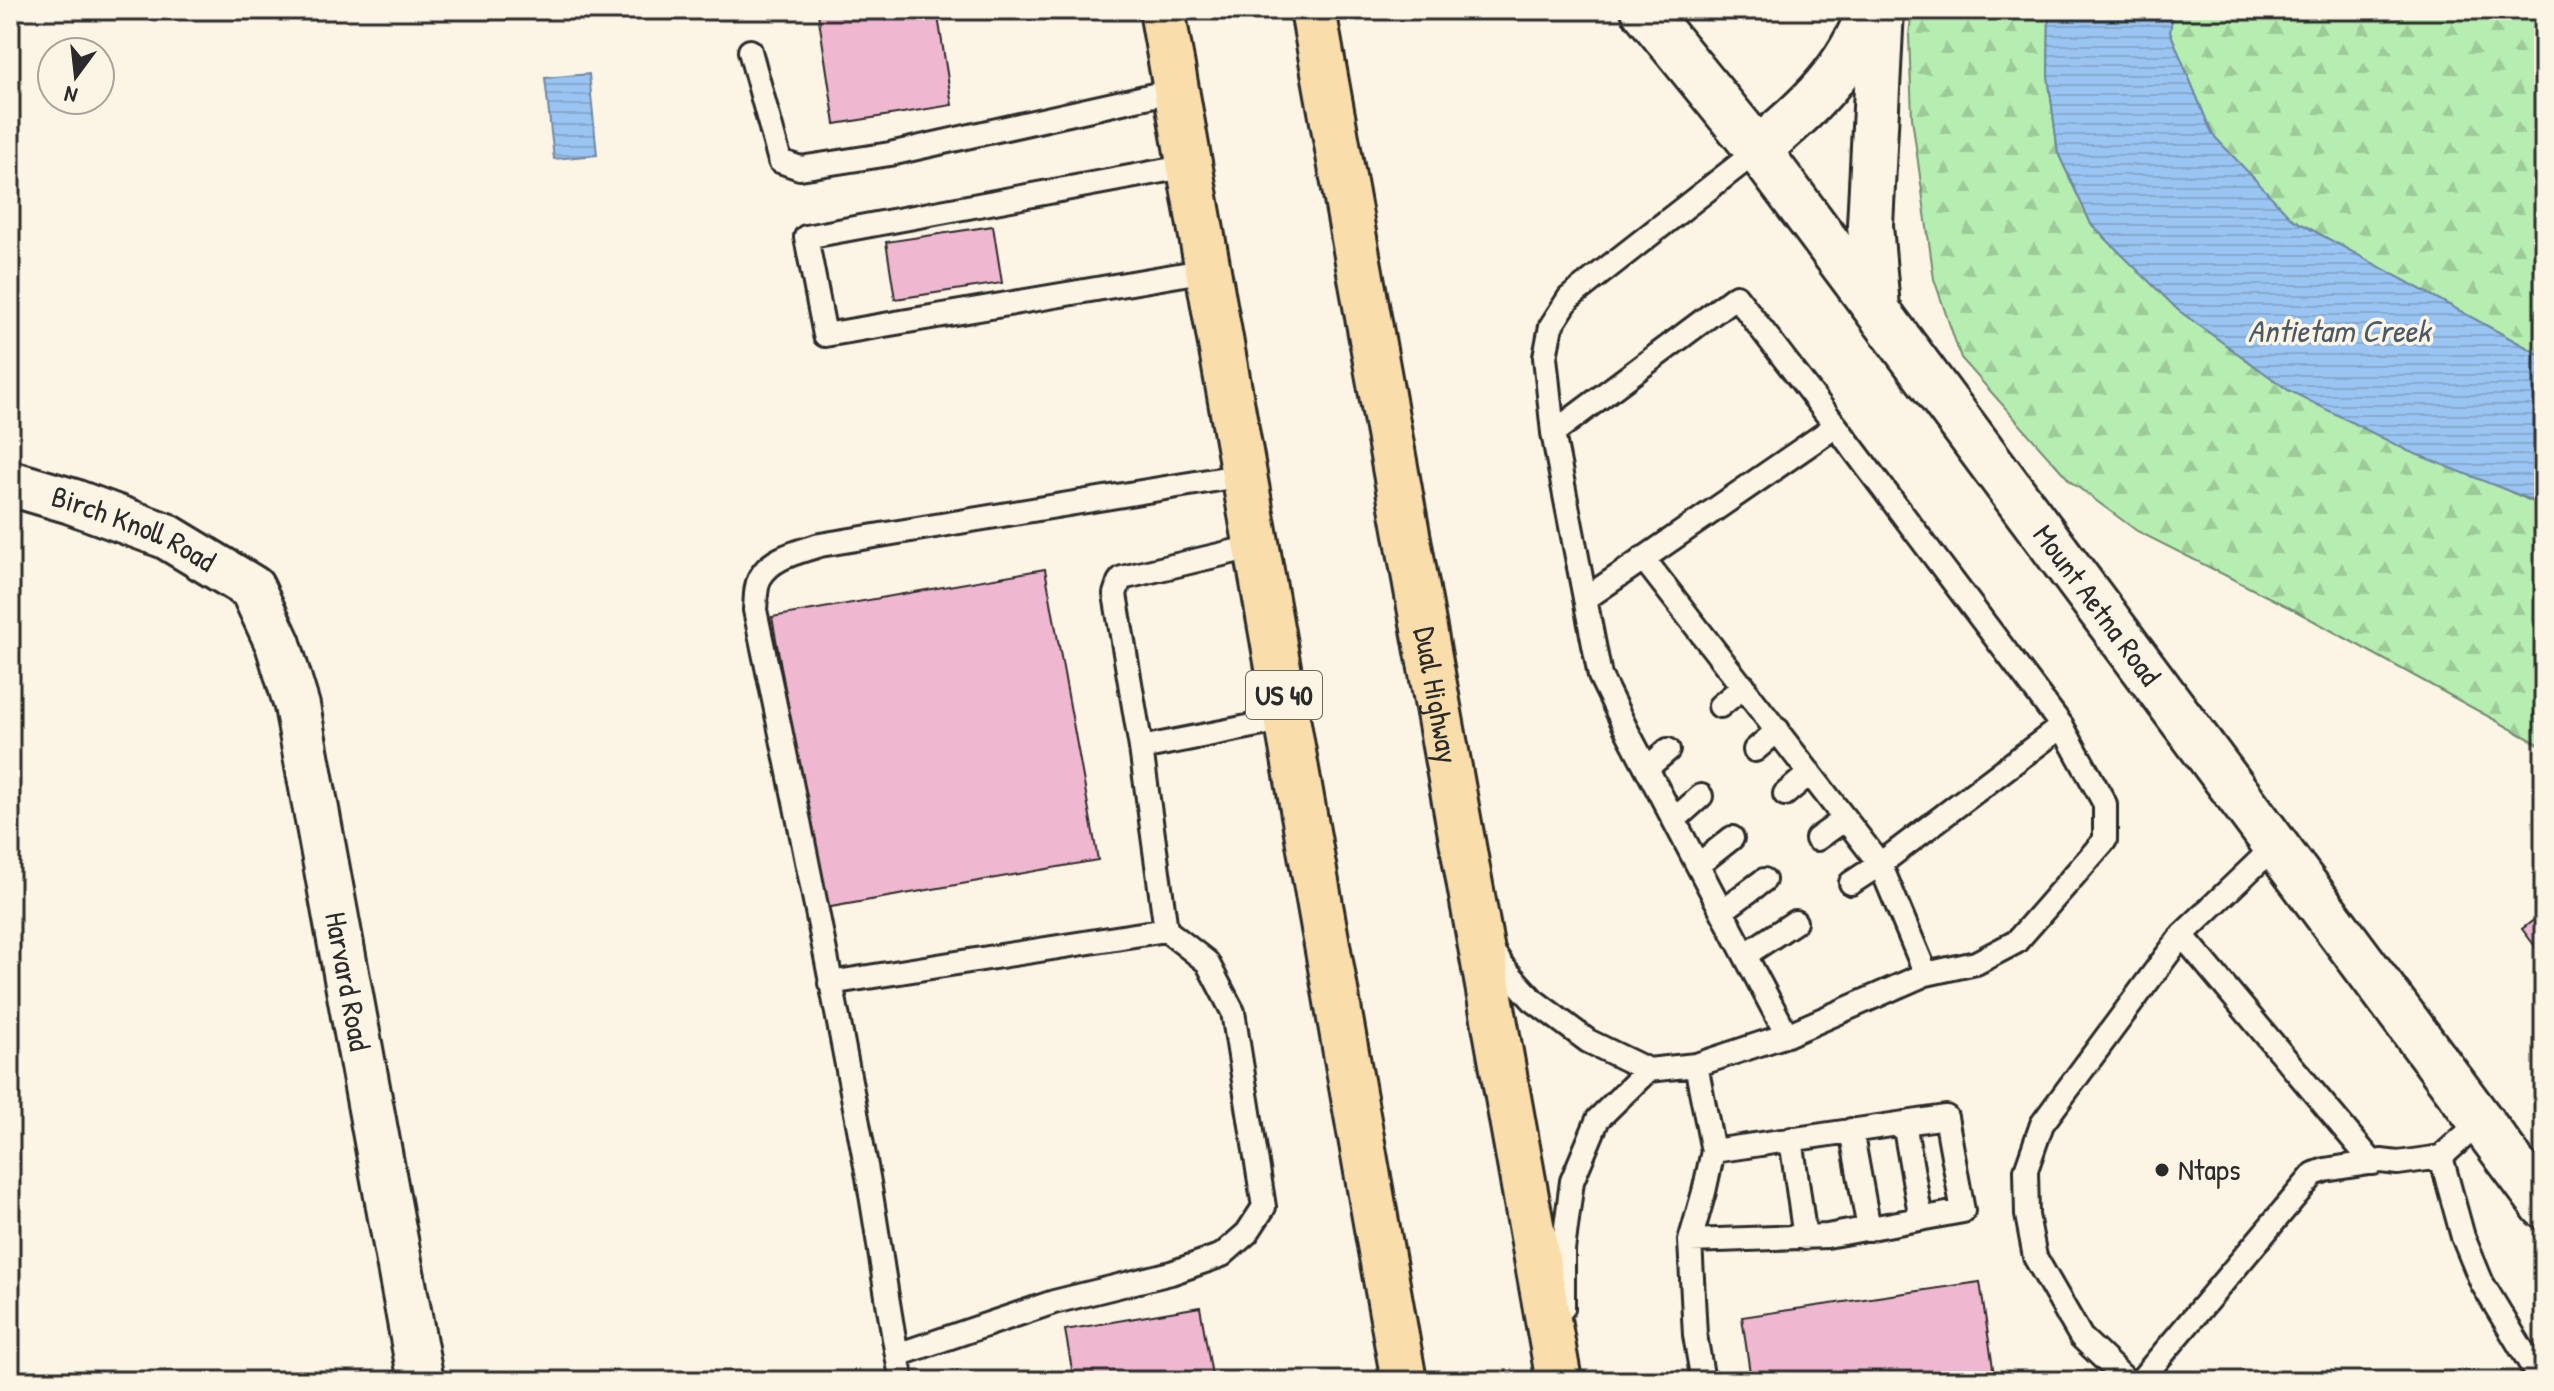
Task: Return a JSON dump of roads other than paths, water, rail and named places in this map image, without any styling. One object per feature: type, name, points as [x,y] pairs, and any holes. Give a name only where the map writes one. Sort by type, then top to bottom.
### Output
[{"type":"main road","name":"US 40","points":[[1162,10],[1404,1381]]},
{"type":"main road","name":"Dual Highway","points":[[1313,10],[1560,1381]]},
{"type":"street","name":"Mount Aetna Road","points":[[1644,10],[1758,150],[2481,1121],[2537,1184]]},
{"type":"street","points":[[1758,150],[1811,104],[1835,75],[1862,32],[1870,10]]},
{"type":"street","points":[[1877,308],[1870,225],[1881,10]]},
{"type":"street","name":"Birch Knoll Road","points":[[10,483],[71,501],[166,536],[252,588]]},
{"type":"street","name":"Harvard Road","points":[[252,588],[278,644],[297,706],[421,1381]]},
{"type":"lane","points":[[750,51],[780,161],[800,168],[890,154],[1176,90]]},
{"type":"lane","points":[[1758,150],[1569,298],[1551,326],[1545,357],[1553,433],[1600,676],[1787,1035]]},
{"type":"lane","points":[[1189,166],[806,237],[825,335],[1208,270]]},
{"type":"lane","points":[[1478,929],[1504,968],[1533,1000],[1588,1041],[1648,1070],[1696,1065],[1787,1035],[1926,974],[1976,963],[2016,942],[2105,840],[2105,804],[2062,726],[1736,296],[1553,433]]},
{"type":"lane","points":[[1585,599],[1836,426]]},
{"type":"lane","points":[[902,1381],[868,1180],[755,610],[758,580],[782,558],[820,545],[1244,475]]},
{"type":"lane","points":[[897,1355],[1054,1302],[1171,1273],[1222,1255],[1247,1233],[1264,1207],[1233,1012],[1207,962],[1166,930],[1141,748],[1115,594],[1122,578],[1257,546]]},
{"type":"lane","points":[[1643,558],[1880,864],[1926,974]]},
{"type":"lane","points":[[1720,706],[1744,686]]},
{"type":"lane","points":[[1141,748],[1288,719]]},
{"type":"lane","points":[[1851,883],[2062,726]]},
{"type":"lane","points":[[1755,750],[1778,730]]},
{"type":"lane","points":[[1647,768],[1668,750]]},
{"type":"lane","points":[[1785,794],[1810,773]]},
{"type":"lane","points":[[1674,820],[1701,796]]},
{"type":"lane","points":[[1817,839],[1845,819]]},
{"type":"lane","points":[[1698,865],[1732,838]]},
{"type":"lane","points":[[2127,1381],[2081,1337],[2035,1257],[2027,1215],[2026,1170],[2042,1124],[2182,935],[2276,845]]},
{"type":"lane","points":[[1722,911],[1764,880]]},
{"type":"lane","points":[[1745,955],[1795,922]]},
{"type":"lane","points":[[830,983],[1166,930]]},
{"type":"lane","points":[[2182,935],[2373,1163]]},
{"type":"lane","points":[[1696,1065],[1713,1151],[1690,1241],[1695,1335],[1703,1381]]},
{"type":"lane","points":[[1560,1381],[1563,1250],[1572,1181],[1598,1119],[1648,1070]]},
{"type":"lane","points":[[1690,1241],[1805,1238],[1963,1211],[1946,1117],[1713,1151]]},
{"type":"lane","points":[[2140,1381],[2314,1174],[2373,1163],[2441,1157],[2481,1121]]},
{"type":"lane","points":[[1904,1123],[1921,1219]]},
{"type":"lane","points":[[1851,1130],[1869,1229]]},
{"type":"lane","points":[[1791,1139],[1805,1238]]},
{"type":"lane","points":[[2441,1157],[2463,1237],[2482,1283],[2541,1381]]},
{"type":"water","name":"Antietam Creek","points":[[2049,10],[2173,10],[2170,32],[2212,134],[2292,219],[2544,357],[2544,505],[2408,451],[2288,390],[2178,310],[2091,224],[2058,153],[2048,75]]},
{"type":"water","points":[[589,74],[597,155],[554,159],[545,78]]},
{"type":"place","name":"Ntaps","points":[[2162,1170]]}]
